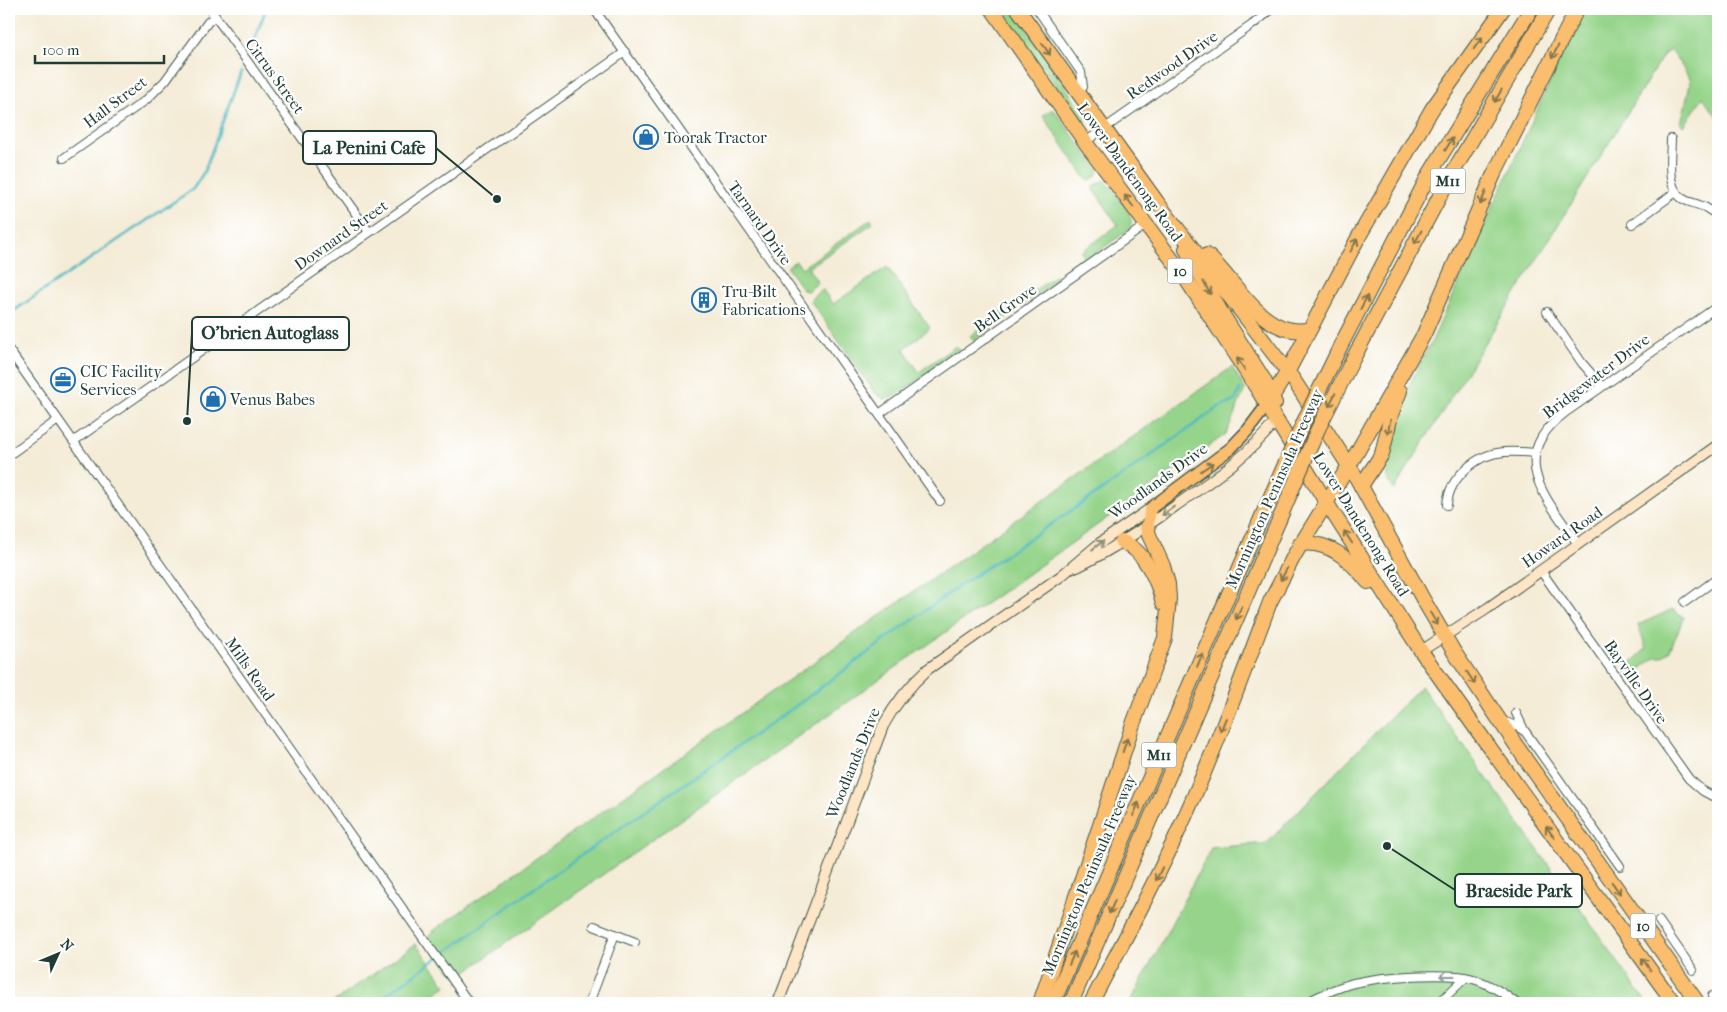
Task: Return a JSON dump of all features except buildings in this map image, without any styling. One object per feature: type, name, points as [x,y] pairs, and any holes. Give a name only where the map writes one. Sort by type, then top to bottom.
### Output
[{"type":"highway","name":"Lower Dandenong Road","points":[[992,9],[1085,142],[1147,224],[1270,401]]},
{"type":"highway","name":"Lower Dandenong Road","points":[[1018,9],[1167,215],[1288,371],[1349,466],[1444,637],[1495,716],[1698,1003]]},
{"type":"highway","points":[[1270,401],[1288,371],[1358,238],[1432,109],[1502,9]]},
{"type":"highway","name":"Mornington Peninsula Freeway","points":[[1053,1003],[1306,415],[1430,175],[1531,9]]},
{"type":"highway","name":"Mornington Peninsula Freeway","points":[[1071,1003],[1318,429],[1354,357],[1450,178],[1549,9]]},
{"type":"highway","points":[[1361,486],[1382,454],[1394,408],[1417,348],[1494,174],[1577,9]]},
{"type":"highway","points":[[1167,215],[1270,401],[1277,410],[1276,421]]},
{"type":"highway","points":[[1182,234],[1222,268],[1256,310],[1266,319],[1290,329],[1310,329]]},
{"type":"highway","points":[[1091,1003],[1155,883],[1178,833],[1237,691],[1270,602],[1300,544],[1349,466],[1417,348]]},
{"type":"highway","name":"Lower Dandenong Road","points":[[1276,421],[1421,651],[1674,1003]]},
{"type":"highway","points":[[1040,1003],[1132,727],[1165,638],[1168,584],[1147,526]]},
{"type":"highway","points":[[1122,542],[1134,550],[1150,569],[1160,591],[1167,620]]},
{"type":"highway","points":[[1300,544],[1324,546],[1347,559],[1360,572],[1412,637]]},
{"type":"main road","name":"Woodlands Drive","points":[[1151,508],[1231,448],[1248,430],[1270,401]]},
{"type":"main road","points":[[1147,526],[1151,508]]},
{"type":"street","name":"Citrus Street","points":[[210,9],[370,232]]},
{"type":"street","name":"Tarnard Drive","points":[[594,9],[940,502]]},
{"type":"street","name":"Lower Dandenong Road","points":[[1036,9],[1081,72],[1083,87],[1078,94]]},
{"type":"street","name":"Redwood Drive","points":[[1085,142],[1272,9]]},
{"type":"street","name":"Hall Street","points":[[64,158],[146,100],[165,81],[208,22],[215,16]]},
{"type":"street","name":"Downard Street","points":[[74,441],[625,52]]},
{"type":"street","points":[[1671,139],[1672,182],[1676,192],[1683,199],[1704,206],[1718,217]]},
{"type":"street","points":[[1632,224],[1676,192]]},
{"type":"street","name":"Bell Grove","points":[[879,414],[1147,224]]},
{"type":"street","name":"Bridgewater Drive","points":[[1578,544],[1541,489],[1535,471],[1536,453],[1539,443],[1550,425],[1602,386],[1718,306]]},
{"type":"street","points":[[1547,312],[1582,363],[1602,386]]},
{"type":"street","name":"Mills Road","points":[[9,350],[469,1003]]},
{"type":"street","points":[[9,455],[58,420]]},
{"type":"street","name":"Woodlands Drive","points":[[1061,576],[1122,542],[1230,468],[1252,448],[1276,421]]},
{"type":"street","name":"Howard Road","points":[[1421,651],[1541,571],[1718,445]]},
{"type":"street","points":[[1448,505],[1453,485],[1477,461],[1503,452],[1536,453]]},
{"type":"street","name":"Woodlands Drive","points":[[778,1003],[883,726],[894,706],[908,687],[928,668],[1061,576],[1100,543],[1151,508]]},
{"type":"street","name":"Bayville Drive","points":[[1541,571],[1689,779],[1702,791],[1718,799]]},
{"type":"street","points":[[1685,602],[1718,578]]},
{"type":"street","points":[[1516,713],[1526,733],[1620,866]]},
{"type":"street","points":[[1495,716],[1526,733]]},
{"type":"street","points":[[1603,869],[1609,851]]},
{"type":"street","points":[[1659,921],[1693,970]]},
{"type":"street","points":[[594,926],[635,942]]},
{"type":"street","points":[[589,1003],[615,934]]},
{"type":"street","points":[[1657,946],[1670,937]]},
{"type":"street","points":[[1306,1003],[1358,982],[1409,976],[1460,976],[1490,985],[1509,1000],[1516,1003]]},
{"type":"street","points":[[1429,1003],[1442,1000],[1465,978]]},
{"type":"street","points":[[1712,996],[1717,1003]]},
{"type":"green space","points":[[1000,9],[1015,9],[1087,120],[1085,122],[1083,122]]},
{"type":"green space","points":[[1585,9],[1718,9],[1718,118],[1703,97],[1684,126],[1681,123],[1691,80],[1671,50],[1664,54],[1394,490],[1387,478],[1398,412],[1573,31]]},
{"type":"green space","points":[[1054,110],[1099,171],[1090,180],[1086,179],[1043,116]]},
{"type":"green space","points":[[1104,180],[1124,205],[1130,216],[1131,224],[1127,231],[1071,271],[1068,267],[1084,256],[1081,252],[1118,225],[1094,190],[1094,186]]},
{"type":"green space","points":[[871,219],[873,223],[808,268],[818,283],[807,291],[803,290],[788,269],[788,266],[796,261],[802,268]]},
{"type":"green space","points":[[887,267],[930,328],[904,349],[919,372],[956,346],[960,350],[894,397],[884,399],[875,393],[810,300],[822,289],[833,304]]},
{"type":"green space","points":[[1055,276],[1058,280],[1017,309],[1014,305]]},
{"type":"green space","points":[[1003,312],[1007,317],[974,340],[970,336]]},
{"type":"green space","points":[[1232,367],[1245,389],[1226,434],[458,977],[451,971],[428,936],[436,929]]},
{"type":"green space","points":[[1673,609],[1678,615],[1684,617],[1670,650],[1662,657],[1656,657],[1629,677],[1624,669],[1646,649],[1638,625]]},
{"type":"green space","points":[[1421,686],[1647,1003],[1130,1003],[1211,848],[1267,843]]},
{"type":"green space","points":[[416,944],[446,986],[421,1003],[332,1003]]},
{"type":"waterway","points":[[252,46],[266,9]]},
{"type":"waterway","points":[[9,314],[193,189],[204,172],[241,72]]},
{"type":"waterway","points":[[375,1003],[547,879],[782,716],[956,588],[1111,484],[1219,407],[1235,401],[1240,390]]},
{"type":"place","name":"Toorak Tractor","points":[[646,137]]},
{"type":"place","name":"La Penini Cafe","points":[[497,199]]},
{"type":"place","name":"Tru-Bilt Fabrications","points":[[704,300]]},
{"type":"place","name":"CIC Facility Services","points":[[63,380]]},
{"type":"place","name":"Venus Babes","points":[[213,399]]},
{"type":"place","name":"O'brien Autoglass","points":[[187,421]]},
{"type":"place","name":"Braeside Park","points":[[1387,846]]}]
